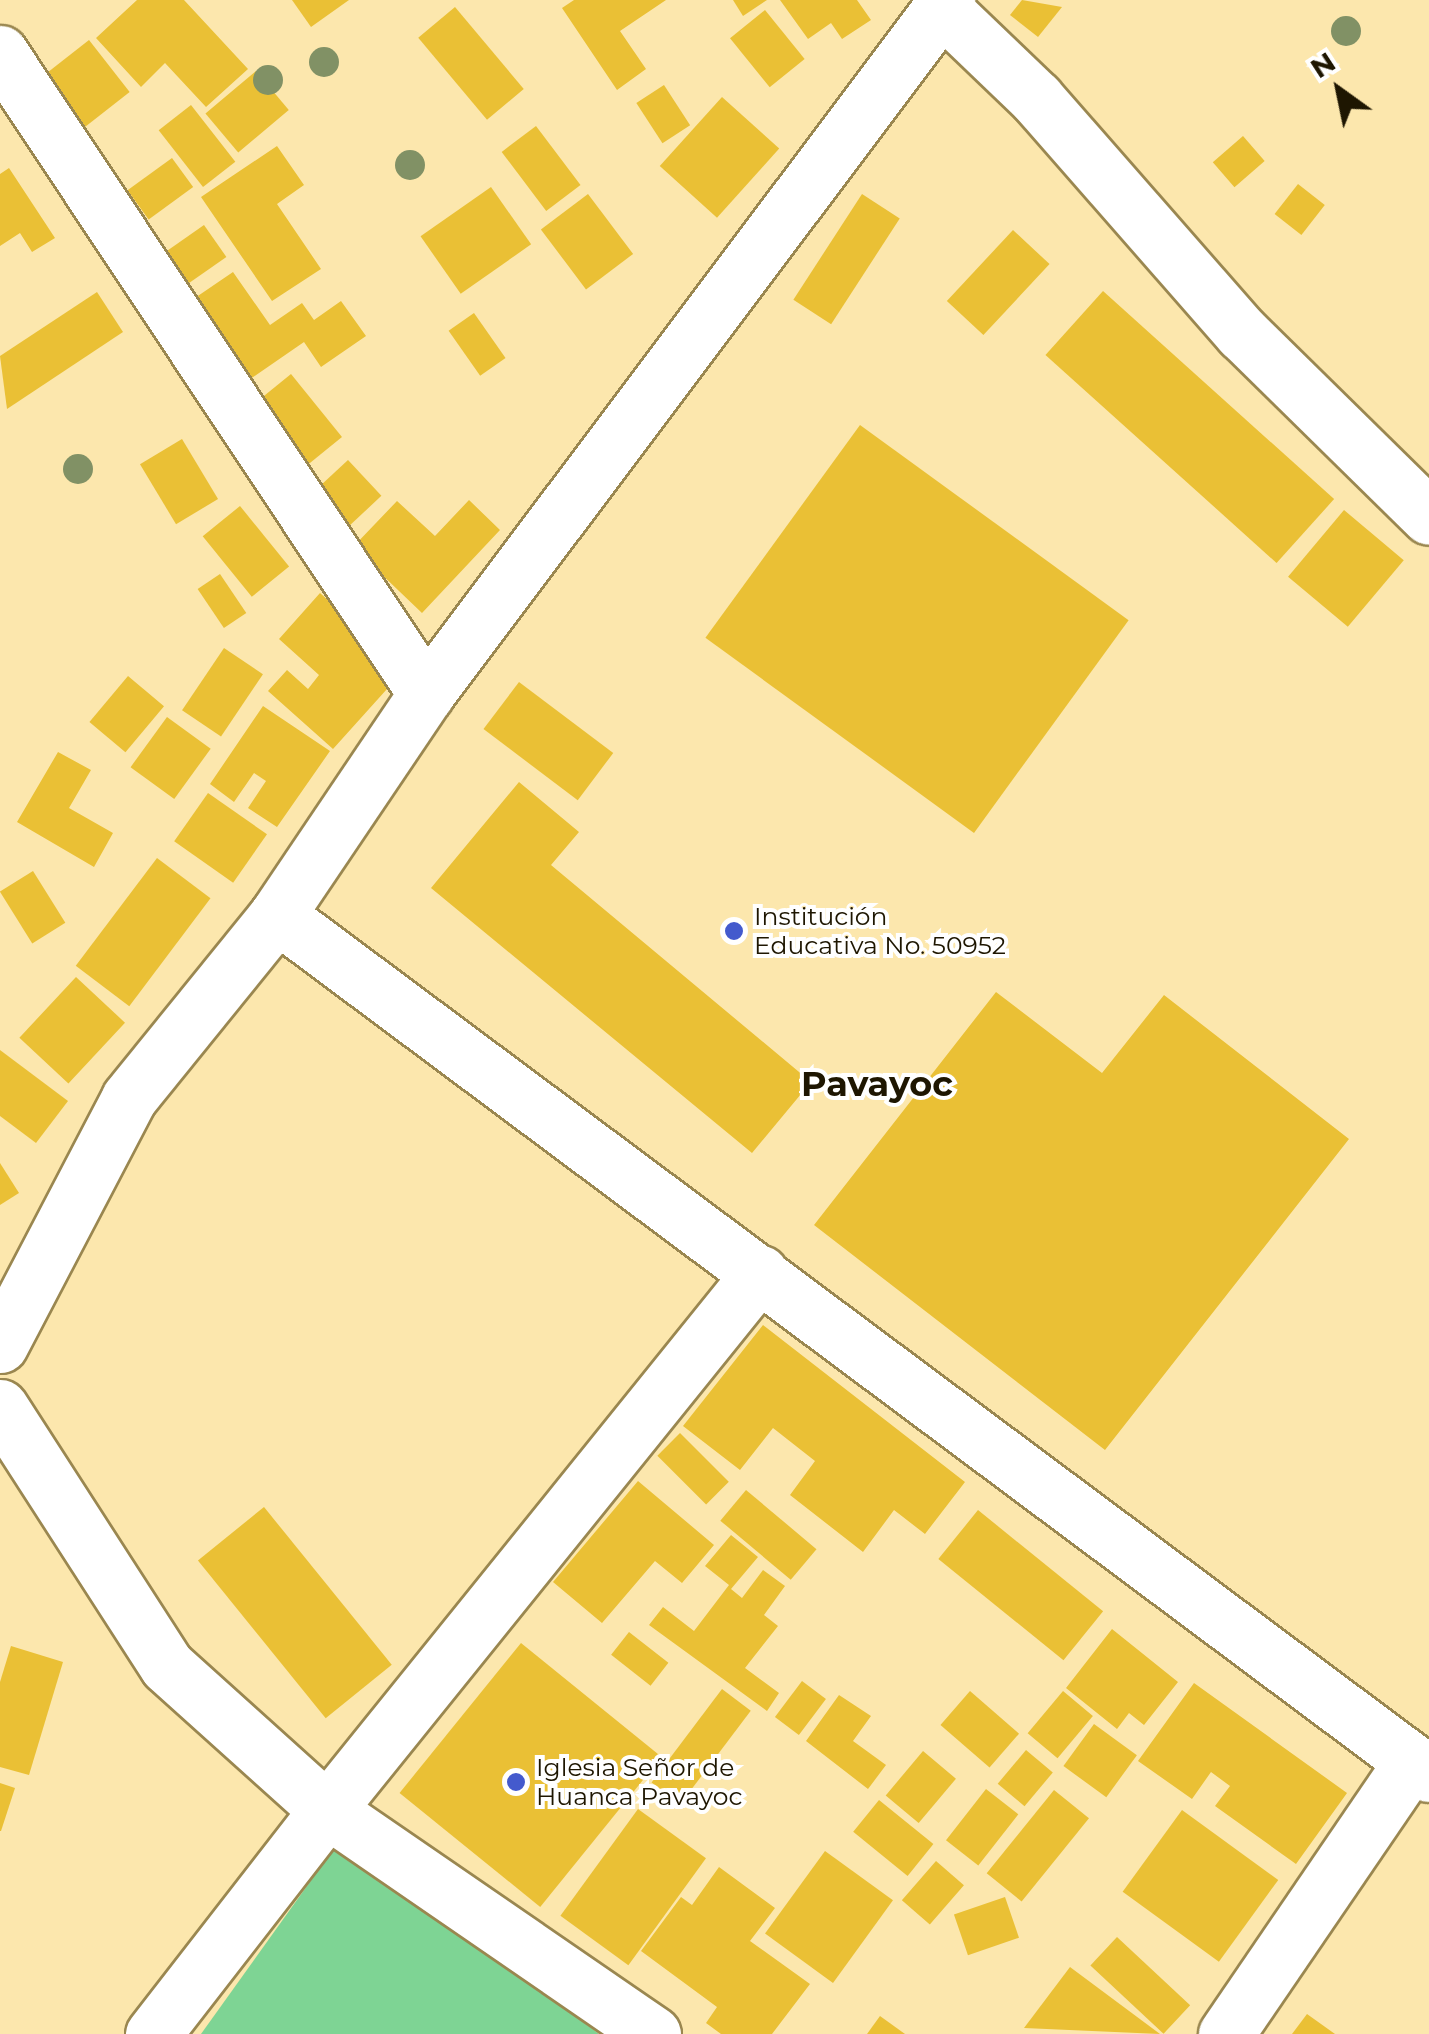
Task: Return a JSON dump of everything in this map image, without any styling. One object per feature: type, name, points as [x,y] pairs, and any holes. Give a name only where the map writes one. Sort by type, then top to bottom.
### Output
[{"type":"street","points":[[0,1345],[129,1098],[276,915],[426,694],[944,4],[1036,98],[1242,332],[1429,517]]},
{"type":"street","points":[[0,53],[426,694]]},
{"type":"street","points":[[276,915],[1421,1768],[1226,2034]]},
{"type":"street","points":[[153,2034],[328,1810],[760,1274]]},
{"type":"street","points":[[0,1407],[166,1666],[328,1810],[653,2034]]},
{"type":"green space","points":[[342,1837],[599,2034],[201,2034]]},
{"type":"building","points":[[137,0],[184,0],[248,69],[206,107],[165,63],[141,87],[96,38]]},
{"type":"building","points":[[292,0],[349,0],[311,27]]},
{"type":"building","points":[[574,0],[666,0],[620,31],[646,69],[617,90],[562,8]]},
{"type":"building","points":[[733,0],[767,0],[743,16]]},
{"type":"building","points":[[780,0],[857,0],[871,20],[842,39],[831,23],[808,39]]},
{"type":"building","points":[[1022,0],[1062,7],[1038,37],[1010,15]]},
{"type":"building","points":[[455,7],[524,89],[487,120],[418,38]]},
{"type":"building","points":[[765,10],[805,59],[770,87],[730,38]]},
{"type":"building","points":[[89,40],[130,92],[79,131],[39,79]]},
{"type":"building","points":[[256,71],[289,110],[238,152],[205,113]]},
{"type":"building","points":[[664,85],[690,125],[662,143],[636,103]]},
{"type":"building","points":[[722,97],[779,149],[717,218],[660,166]]},
{"type":"building","points":[[191,105],[235,162],[203,187],[159,130]]},
{"type":"building","points":[[536,126],[581,185],[546,211],[502,152]]},
{"type":"building","points":[[1243,136],[1265,161],[1234,187],[1213,162]]},
{"type":"building","points":[[277,146],[304,185],[277,204],[321,269],[272,301],[201,197]]},
{"type":"building","points":[[172,158],[193,187],[149,219],[128,190]]},
{"type":"building","points":[[9,168],[55,238],[32,252],[20,233],[0,246],[0,174]]},
{"type":"building","points":[[1298,184],[1325,205],[1301,235],[1275,214]]},
{"type":"building","points":[[491,187],[531,244],[461,294],[421,236]]},
{"type":"building","points":[[588,194],[633,254],[586,289],[541,230]]},
{"type":"building","points":[[862,194],[900,219],[831,324],[793,300]]},
{"type":"building","points":[[204,225],[226,257],[180,289],[158,257]]},
{"type":"building","points":[[1013,230],[1050,264],[983,335],[947,301]]},
{"type":"building","points":[[233,272],[270,325],[302,303],[314,320],[341,301],[366,336],[321,367],[304,342],[246,382],[189,302]]},
{"type":"building","points":[[1103,291],[1334,499],[1277,563],[1045,355]]},
{"type":"building","points":[[97,292],[123,332],[7,409],[0,356]]},
{"type":"building","points":[[474,313],[506,358],[480,376],[449,331]]},
{"type":"building","points":[[291,374],[342,437],[308,465],[257,402]]},
{"type":"building","points":[[860,425],[1129,620],[974,833],[705,638]]},
{"type":"building","points":[[182,439],[218,499],[176,524],[140,464]]},
{"type":"building","points":[[348,460],[381,496],[348,527],[314,491]]},
{"type":"building","points":[[469,500],[500,530],[422,613],[353,547],[397,501],[435,536]]},
{"type":"building","points":[[240,506],[289,567],[252,597],[203,536]]},
{"type":"building","points":[[1344,510],[1404,560],[1348,627],[1288,577]]},
{"type":"building","points":[[220,574],[246,613],[224,628],[198,589]]},
{"type":"building","points":[[320,593],[405,669],[333,749],[268,691],[287,670],[308,689],[319,675],[279,639]]},
{"type":"building","points":[[224,648],[263,674],[221,736],[182,710]]},
{"type":"building","points":[[128,676],[164,706],[125,752],[89,722]]},
{"type":"building","points":[[519,682],[613,753],[578,800],[483,729]]},
{"type":"building","points":[[263,706],[330,751],[277,827],[248,808],[266,781],[254,773],[234,802],[210,784]]},
{"type":"building","points":[[167,717],[211,749],[174,799],[131,767]]},
{"type":"building","points":[[58,752],[91,770],[69,808],[113,833],[94,867],[17,822]]},
{"type":"building","points":[[519,782],[579,832],[551,865],[811,1082],[752,1153],[431,888]]},
{"type":"building","points":[[208,793],[267,834],[233,883],[174,841]]},
{"type":"building","points":[[157,858],[211,898],[129,1006],[76,966]]},
{"type":"building","points":[[33,871],[65,923],[32,943],[0,892]]},
{"type":"building","points":[[76,977],[125,1023],[68,1083],[19,1038]]},
{"type":"building","points":[[996,992],[1102,1073],[1164,995],[1349,1139],[1105,1450],[814,1225]]},
{"type":"building","points":[[0,1050],[68,1101],[36,1143],[0,1116]]},
{"type":"building","points":[[0,1163],[19,1193],[0,1205]]},
{"type":"building","points":[[763,1325],[965,1482],[925,1534],[894,1510],[863,1552],[790,1495],[815,1461],[773,1428],[740,1470],[683,1426]]},
{"type":"building","points":[[680,1433],[729,1482],[706,1504],[657,1456]]},
{"type":"building","points":[[638,1481],[714,1545],[682,1583],[655,1561],[602,1623],[553,1582]]},
{"type":"building","points":[[746,1490],[816,1549],[791,1580],[720,1521]]},
{"type":"building","points":[[264,1507],[392,1665],[326,1718],[198,1560]]},
{"type":"building","points":[[978,1510],[1103,1611],[1063,1660],[938,1559]]},
{"type":"building","points":[[731,1535],[758,1557],[731,1589],[742,1598],[763,1570],[785,1586],[764,1615],[778,1626],[745,1668],[779,1693],[767,1711],[649,1625],[663,1607],[694,1631],[729,1585],[705,1566]]},
{"type":"building","points":[[1112,1629],[1178,1682],[1144,1725],[1129,1713],[1117,1729],[1066,1688]]},
{"type":"building","points":[[629,1632],[668,1663],[651,1686],[611,1655]]},
{"type":"building","points":[[521,1643],[662,1757],[540,1907],[400,1793]]},
{"type":"building","points":[[11,1646],[63,1662],[29,1775],[0,1767],[0,1682]]},
{"type":"building","points":[[802,1681],[826,1699],[799,1735],[775,1717]]},
{"type":"building","points":[[1194,1683],[1347,1793],[1296,1864],[1215,1806],[1230,1786],[1211,1772],[1192,1799],[1138,1761]]},
{"type":"building","points":[[722,1689],[751,1711],[680,1804],[652,1782]]},
{"type":"building","points":[[970,1691],[1019,1734],[990,1768],[940,1725]]},
{"type":"building","points":[[1063,1691],[1093,1716],[1058,1758],[1028,1733]]},
{"type":"building","points":[[839,1695],[871,1716],[853,1741],[886,1765],[868,1789],[806,1741]]},
{"type":"building","points":[[1094,1724],[1137,1755],[1106,1797],[1063,1766]]},
{"type":"building","points":[[1026,1750],[1053,1772],[1025,1806],[998,1784]]},
{"type":"building","points":[[923,1751],[956,1779],[919,1823],[886,1795]]},
{"type":"building","points":[[0,1783],[15,1788],[1,1831],[0,1831]]},
{"type":"building","points":[[986,1789],[1018,1814],[978,1865],[946,1840]]},
{"type":"building","points":[[1054,1790],[1089,1818],[1022,1901],[987,1873]]},
{"type":"building","points":[[879,1800],[933,1844],[908,1876],[853,1832]]},
{"type":"building","points":[[638,1809],[706,1858],[628,1965],[560,1916]]},
{"type":"building","points":[[1182,1810],[1278,1880],[1219,1962],[1123,1892]]},
{"type":"building","points":[[825,1851],[893,1900],[833,1983],[765,1934]]},
{"type":"building","points":[[936,1861],[964,1885],[930,1925],[902,1900]]},
{"type":"building","points":[[719,1867],[775,1908],[750,1941],[810,1984],[772,2034],[721,2034],[706,2023],[717,2007],[641,1951],[681,1897],[692,1905]]},
{"type":"building","points":[[1005,1897],[1019,1938],[968,1955],[954,1915]]},
{"type":"building","points":[[1117,1937],[1190,2005],[1164,2034],[1090,1966]]},
{"type":"building","points":[[1070,1967],[1160,2034],[1024,2028]]},
{"type":"building","points":[[1307,2014],[1335,2034],[1292,2034]]},
{"type":"building","points":[[880,2016],[905,2034],[867,2034]]},
{"type":"place","name":"Institución Educativa No. 50952","points":[[734,931]]},
{"type":"place","name":"Iglesia Señor de Huanca Pavayoc","points":[[516,1782]]},
{"type":"district","name":"Pavayoc","points":[[877,1084]]}]
